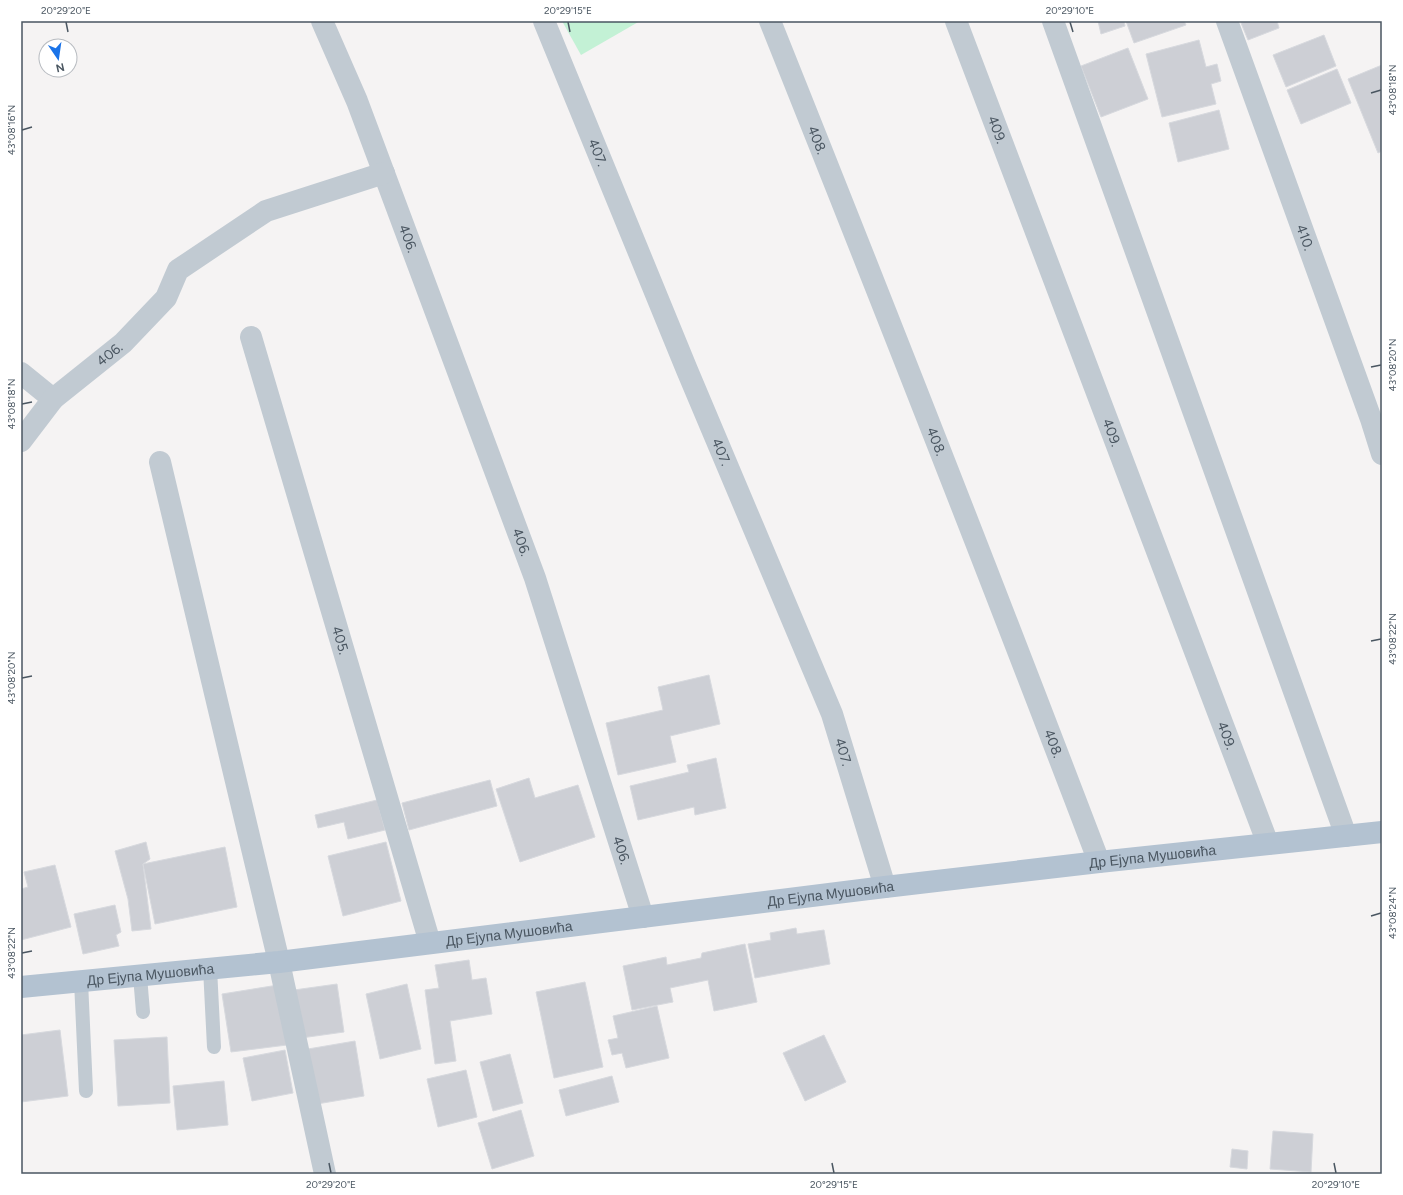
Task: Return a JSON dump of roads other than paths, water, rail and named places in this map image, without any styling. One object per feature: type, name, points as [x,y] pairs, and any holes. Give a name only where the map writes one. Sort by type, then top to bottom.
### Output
[{"type":"main road","name":"Др Ејупа Мушовића","points":[[21,987],[279,962],[885,887],[1099,862],[1382,832]]},
{"type":"street","name":"406.","points":[[322,21],[357,101],[535,578],[643,917]]},
{"type":"street","name":"407.","points":[[544,21],[686,370],[832,714],[885,887]]},
{"type":"street","name":"408.","points":[[770,21],[1005,615],[1099,862]]},
{"type":"street","name":"409.","points":[[956,21],[1268,844]]},
{"type":"street","points":[[1053,21],[1346,836]]},
{"type":"street","name":"410.","points":[[1227,21],[1363,397],[1382,454]]},
{"type":"street","name":"406.","points":[[21,441],[53,399],[123,343],[166,298],[178,270],[266,211],[384,173]]},
{"type":"street","name":"405.","points":[[251,337],[430,943]]},
{"type":"street","points":[[21,373],[53,399]]},
{"type":"street","points":[[160,462],[279,962],[325,1174]]},
{"type":"lane","points":[[210,968],[214,1047]]},
{"type":"lane","points":[[140,976],[143,1012]]},
{"type":"lane","points":[[81,981],[86,1091]]}]
